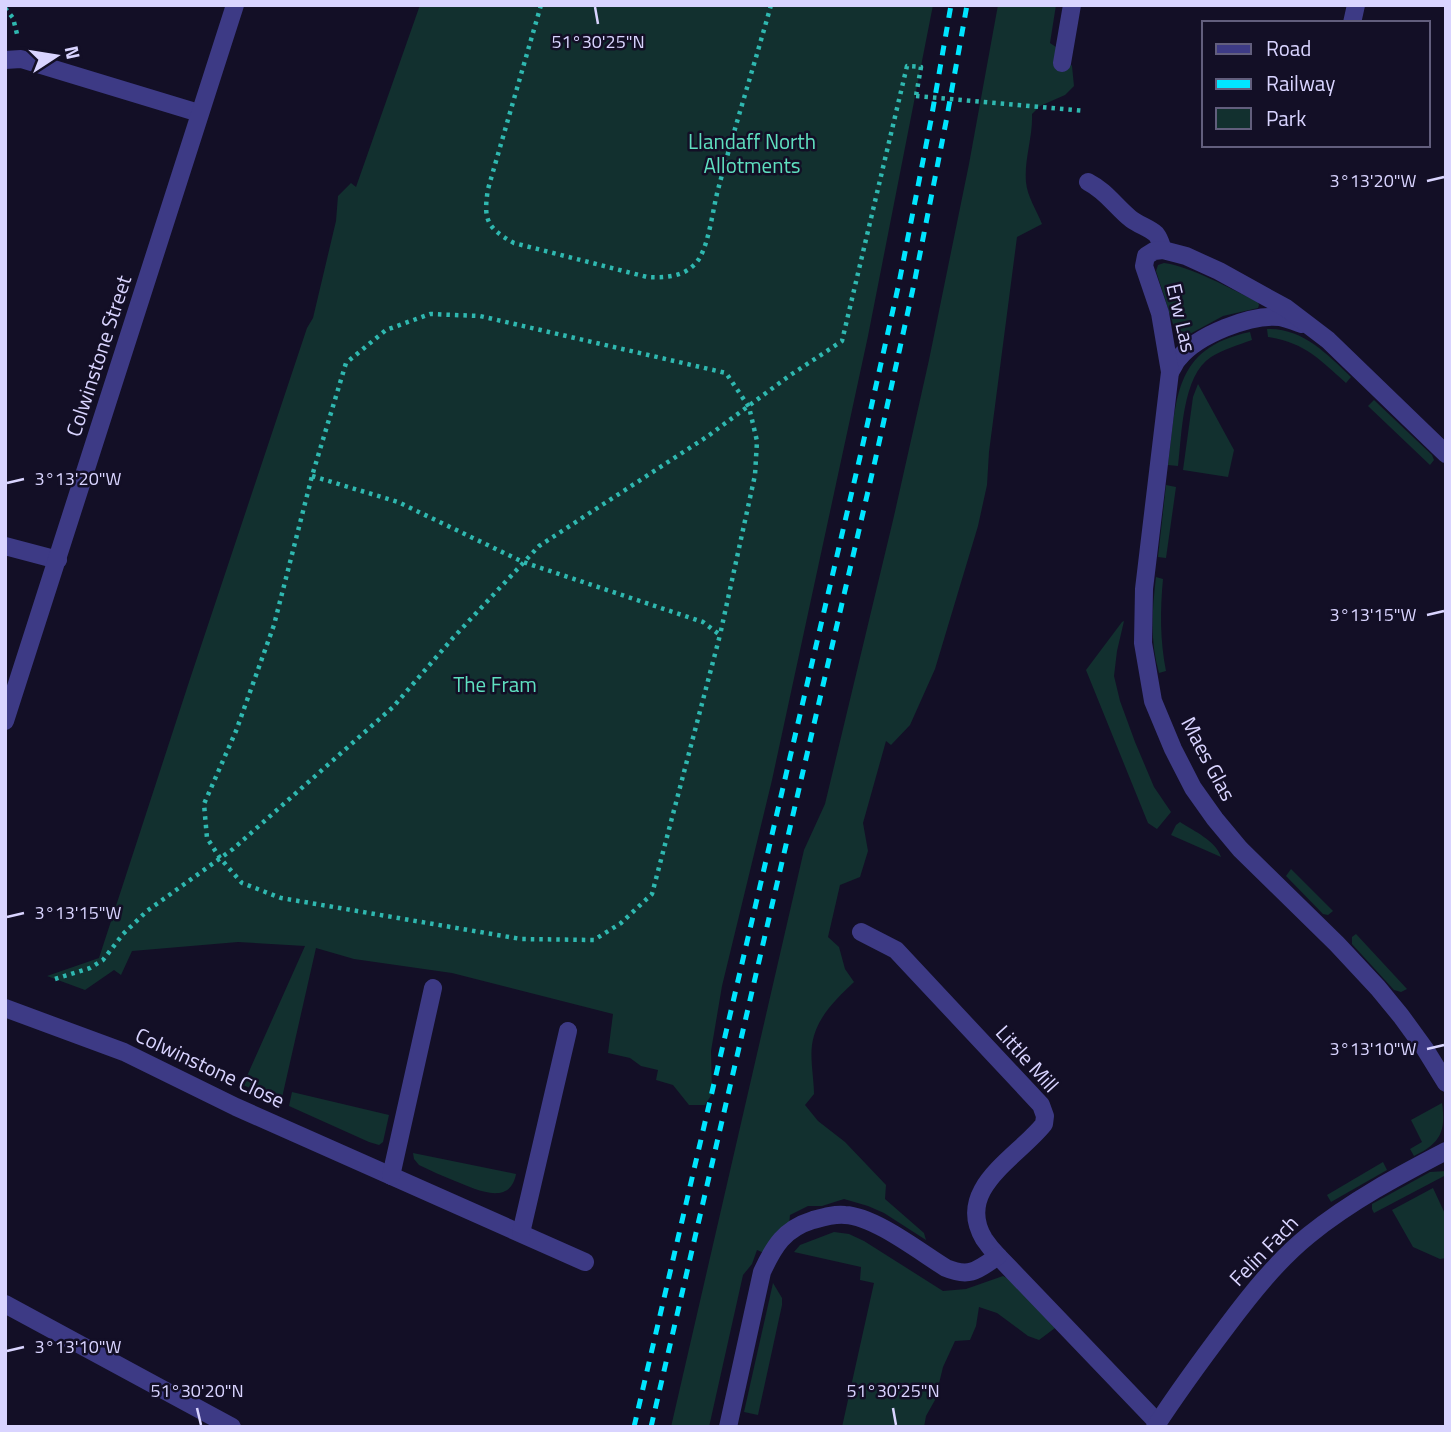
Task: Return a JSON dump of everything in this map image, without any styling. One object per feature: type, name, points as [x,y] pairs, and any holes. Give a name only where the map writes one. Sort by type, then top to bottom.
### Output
[{"type":"street","name":"Colwinstone Street","points":[[5,721],[235,5]]},
{"type":"street","points":[[1062,63],[1072,5]]},
{"type":"street","points":[[13,60],[199,113]]},
{"type":"street","points":[[1088,182],[1100,188],[1130,219],[1157,235],[1163,250]]},
{"type":"street","name":"Erw Las","points":[[1170,372],[1160,313],[1144,266],[1146,256],[1163,250],[1186,256],[1219,271],[1286,307],[1336,347],[1446,454]]},
{"type":"street","name":"Erw Las","points":[[1170,372],[1189,348],[1231,325],[1255,318],[1282,317],[1312,327]]},
{"type":"street","name":"Maes Glas","points":[[1170,372],[1143,589],[1143,643],[1153,701],[1193,788],[1214,819],[1240,849],[1378,988],[1401,1016],[1446,1083]]},
{"type":"street","points":[[5,546],[58,560]]},
{"type":"street","name":"Little Mill","points":[[861,932],[896,950],[1041,1105],[1045,1116],[1044,1124],[989,1178],[980,1193],[976,1208],[978,1226],[985,1241],[998,1256],[1156,1425]]},
{"type":"street","points":[[391,1176],[433,988]]},
{"type":"street","name":"Colwinstone Close","points":[[5,1008],[124,1052],[236,1107],[585,1262]]},
{"type":"street","points":[[521,1233],[568,1031]]},
{"type":"street","name":"Felin Fach","points":[[1156,1425],[1245,1303],[1306,1237],[1336,1214],[1387,1182],[1446,1151]]},
{"type":"street","points":[[728,1427],[762,1272],[772,1252],[793,1228],[828,1215],[846,1214],[860,1217],[873,1222],[957,1273],[966,1274],[998,1256]]},
{"type":"street","points":[[5,1304],[232,1427]]},
{"type":"path","points":[[541,5],[488,189],[485,205],[491,226],[514,243],[647,277],[663,278],[676,276],[689,269],[699,259],[705,244],[718,188],[771,5]]},
{"type":"path","points":[[5,8],[13,18],[15,26],[13,60]]},
{"type":"path","points":[[55,979],[90,968],[103,960],[122,934],[147,911],[233,849],[393,708],[452,639],[539,546],[708,436],[789,376],[842,341],[907,66],[921,67],[916,96],[1085,111]]},
{"type":"path","points":[[430,314],[480,316],[726,373],[749,407],[757,441],[755,475],[720,635],[652,894],[621,923],[594,940],[521,939],[281,898],[242,883],[220,858],[207,838],[204,804],[236,731],[274,625],[312,477],[346,363],[386,330],[430,314]]},
{"type":"path","points":[[312,477],[398,502],[523,562],[703,622],[720,635]]},
{"type":"green space","name":"The Fram","points":[[420,5],[933,5],[868,336],[772,780],[722,986],[711,1051],[712,1094],[705,1105],[689,1105],[673,1085],[656,1080],[658,1070],[641,1066],[630,1058],[608,1053],[613,1014],[452,973],[354,959],[316,948],[281,1102],[243,1085],[305,946],[238,942],[132,951],[121,975],[114,970],[85,990],[47,976],[99,958],[307,328],[313,318],[336,221],[338,196],[351,183],[356,187]]},
{"type":"green space","points":[[998,5],[1056,5],[1050,43],[1059,49],[1072,66],[1074,86],[1065,95],[1040,106],[1032,114],[1026,182],[1042,224],[1017,237],[987,485],[978,526],[935,669],[910,725],[891,745],[886,741],[863,823],[868,851],[860,877],[840,885],[828,937],[839,947],[845,969],[854,982],[833,1003],[814,1035],[814,1094],[805,1105],[818,1121],[845,1142],[886,1185],[885,1199],[924,1233],[926,1240],[884,1213],[844,1199],[822,1206],[808,1206],[790,1215],[789,1225],[766,1254],[757,1250],[752,1264],[743,1275],[709,1427],[671,1427],[804,850],[825,804],[894,516],[969,164]]},
{"type":"green space","points":[[1164,263],[1199,273],[1258,302],[1258,308],[1223,316],[1188,335],[1174,327],[1156,271],[1158,265]]},
{"type":"green space","points":[[1267,329],[1292,333],[1314,344],[1351,377],[1346,383],[1302,348],[1268,337]]},
{"type":"green space","points":[[1250,332],[1252,340],[1226,349],[1201,366],[1194,378],[1185,407],[1178,466],[1168,465],[1177,399],[1192,364],[1206,350],[1224,340]]},
{"type":"green space","points":[[1198,384],[1234,450],[1228,477],[1183,470],[1193,397]]},
{"type":"green space","points":[[1374,400],[1432,455],[1434,460],[1430,465],[1368,406]]},
{"type":"green space","points":[[1166,485],[1176,487],[1166,558],[1158,557]]},
{"type":"green space","points":[[1156,577],[1163,579],[1161,625],[1166,671],[1159,673],[1153,626]]},
{"type":"green space","points":[[1124,621],[1114,676],[1135,742],[1154,787],[1171,812],[1157,829],[1148,823],[1086,670]]},
{"type":"green space","points":[[1180,822],[1210,841],[1221,857],[1171,835]]},
{"type":"green space","points":[[1291,869],[1333,911],[1328,915],[1323,914],[1286,876]]},
{"type":"green space","points":[[1356,934],[1407,989],[1401,992],[1394,990],[1352,944],[1352,937]]},
{"type":"green space","points":[[292,1092],[389,1115],[383,1142],[379,1145],[369,1142],[289,1106]]},
{"type":"green space","points":[[1442,1103],[1443,1121],[1440,1135],[1430,1146],[1414,1156],[1410,1149],[1422,1142],[1411,1120]]},
{"type":"green space","points":[[413,1153],[516,1174],[507,1190],[491,1193],[419,1165]]},
{"type":"green space","points":[[1383,1162],[1387,1170],[1331,1202],[1327,1195]]},
{"type":"green space","points":[[1446,1171],[1446,1175],[1374,1213],[1372,1204],[1430,1172]]},
{"type":"green space","points":[[1433,1188],[1446,1216],[1446,1258],[1440,1259],[1413,1247],[1392,1210]]},
{"type":"green space","points":[[834,1232],[849,1234],[864,1241],[943,1291],[966,1289],[1003,1276],[1013,1281],[1055,1328],[1039,1340],[1028,1336],[997,1313],[979,1307],[976,1326],[970,1340],[955,1341],[943,1367],[935,1400],[926,1416],[924,1427],[842,1427],[874,1283],[860,1280],[861,1267],[794,1252],[800,1245]]},
{"type":"green space","points":[[773,1283],[782,1298],[782,1305],[758,1415],[744,1412]]},
{"type":"railway","points":[[634,1427],[899,283],[951,5]]},
{"type":"railway","points":[[651,1427],[875,461],[914,284],[967,5]]},
{"type":"park label","name":"Llandaff North Allotments","points":[[752,154]]}]
